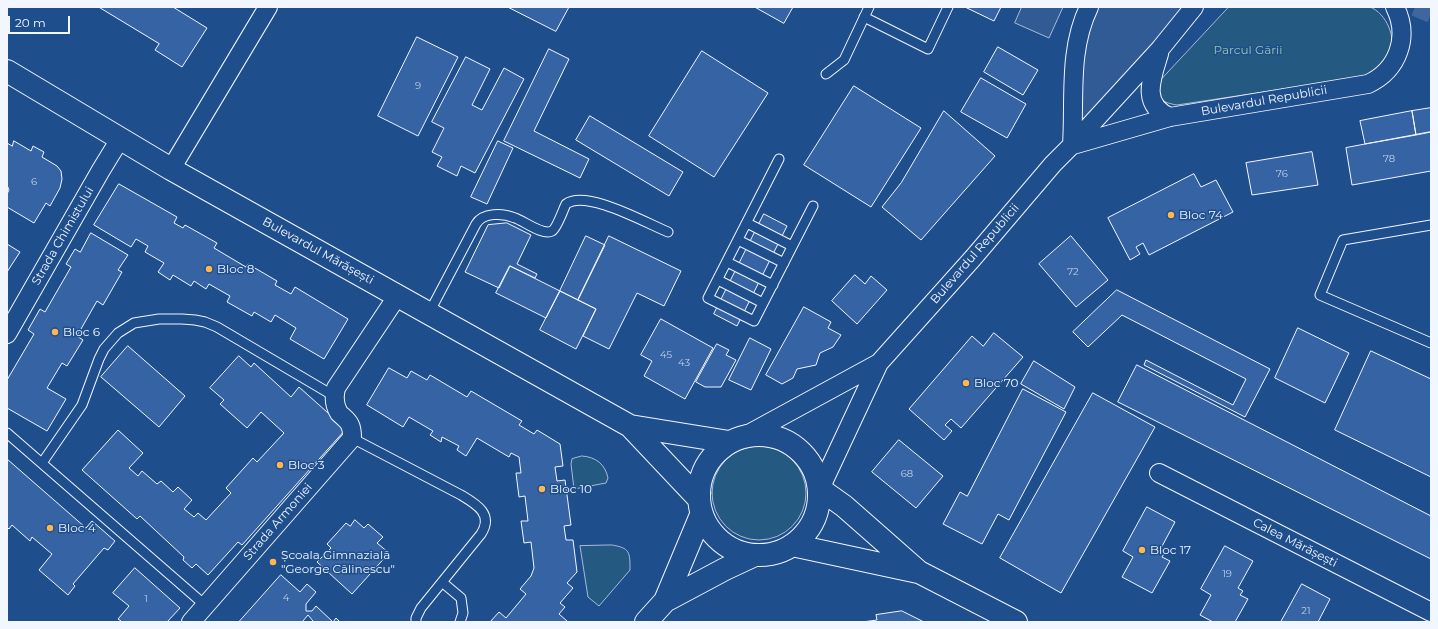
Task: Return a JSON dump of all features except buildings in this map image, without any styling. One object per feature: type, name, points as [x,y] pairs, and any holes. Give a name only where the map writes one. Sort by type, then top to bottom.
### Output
[{"type":"main road","name":"Bulevardul Mărășești","points":[[7,72],[171,169],[630,426],[700,507]]},
{"type":"main road","name":"Bulevardul Mărășești","points":[[630,426],[737,439]]},
{"type":"main road","points":[[763,435],[780,438],[796,447],[808,460],[815,471],[820,489],[815,517],[805,533],[792,545],[774,553],[755,555],[737,551],[722,543],[710,531],[700,507],[699,481],[706,466],[716,452],[737,439],[763,435]]},
{"type":"main road","points":[[820,489],[844,506],[919,572],[1016,622]]},
{"type":"main road","points":[[665,601],[700,507]]},
{"type":"main road","points":[[792,545],[919,572]]},
{"type":"main road","points":[[646,622],[665,601],[755,555]]},
{"type":"street","points":[[171,169],[268,7]]},
{"type":"street","points":[[1072,145],[1074,116],[1073,83],[1077,41],[1081,26],[1089,7]]},
{"type":"street","name":"Bulevardul Republicii","points":[[820,489],[879,363],[973,258],[1053,164],[1160,49],[1194,7]]},
{"type":"street","name":"Bulevardul Republicii","points":[[1072,145],[1170,117],[1362,85],[1378,79],[1392,66],[1398,54],[1401,42],[1400,23],[1395,7]]},
{"type":"street","points":[[1160,49],[1151,80],[1150,89],[1154,104],[1158,110],[1162,114],[1170,117]]},
{"type":"street","name":"Strada Chimistului","points":[[7,334],[120,139]]},
{"type":"street","points":[[352,438],[350,424],[339,412],[334,396],[336,388],[398,296]]},
{"type":"street","name":"Bulevardul Republicii","points":[[737,439],[879,363]]},
{"type":"street","name":"Strada Armoniei","points":[[192,622],[352,438]]},
{"type":"street","name":"Calea Mărășești","points":[[1159,473],[1431,612]]},
{"type":"lane","points":[[826,74],[844,60],[869,7]]},
{"type":"lane","points":[[864,17],[928,49],[948,7]]},
{"type":"lane","points":[[779,159],[708,298],[754,321],[812,206]]},
{"type":"lane","points":[[429,313],[476,224],[484,216],[493,214],[514,217],[546,232],[552,232],[556,228],[566,204],[574,200],[585,200],[612,207],[668,232]]},
{"type":"lane","points":[[746,222],[792,246]]},
{"type":"lane","points":[[1431,225],[1343,240],[1320,295],[1431,343]]},
{"type":"lane","points":[[738,240],[784,262]]},
{"type":"lane","points":[[727,262],[773,285]]},
{"type":"lane","points":[[718,280],[764,303]]},
{"type":"lane","points":[[42,463],[82,405],[95,367],[104,349],[118,333],[134,323],[146,320],[182,319],[205,322],[334,396]]},
{"type":"lane","points":[[7,433],[206,606]]},
{"type":"lane","points":[[352,438],[461,495],[477,504],[482,509],[485,519],[484,530],[421,608],[416,618],[416,622]]},
{"type":"lane","points":[[442,582],[461,598],[464,613],[460,622]]},
{"type":"green space","name":"Parcul Gării","points":[[1229,7],[1370,7],[1381,15],[1389,27],[1392,42],[1391,49],[1385,60],[1369,76],[1177,105],[1163,101],[1159,92],[1159,82]]},
{"type":"green space","points":[[759,446],[777,450],[792,460],[802,475],[806,493],[802,511],[792,526],[777,536],[759,540],[741,536],[726,526],[716,511],[712,493],[716,475],[726,460],[741,450]]},
{"type":"green space","points":[[582,456],[592,458],[602,465],[607,473],[608,478],[606,483],[574,489],[571,464],[572,459]]},
{"type":"green space","points":[[612,545],[626,549],[630,559],[630,570],[599,606],[588,597],[580,546]]},
{"type":"shaded area","points":[[1022,7],[1063,7],[1049,38],[1015,23]]},
{"type":"shaded area","points":[[1089,7],[1194,7],[1072,145]]},
{"type":"tunnel","points":[[1415,7],[1431,14]]},
{"type":"place","name":"Bloc 74","points":[[1171,215]]},
{"type":"place","name":"Bloc 8","points":[[209,269]]},
{"type":"place","name":"Bloc 6","points":[[55,332]]},
{"type":"place","name":"Bloc 70","points":[[966,383]]},
{"type":"place","name":"Bloc 3","points":[[280,465]]},
{"type":"place","name":"Bloc 10","points":[[542,489]]},
{"type":"place","name":"Bloc 4","points":[[50,528]]},
{"type":"place","name":"Bloc 17","points":[[1142,550]]},
{"type":"place","name":"Școala Gimnazială \"George Călinescu\"","points":[[273,562]]}]
